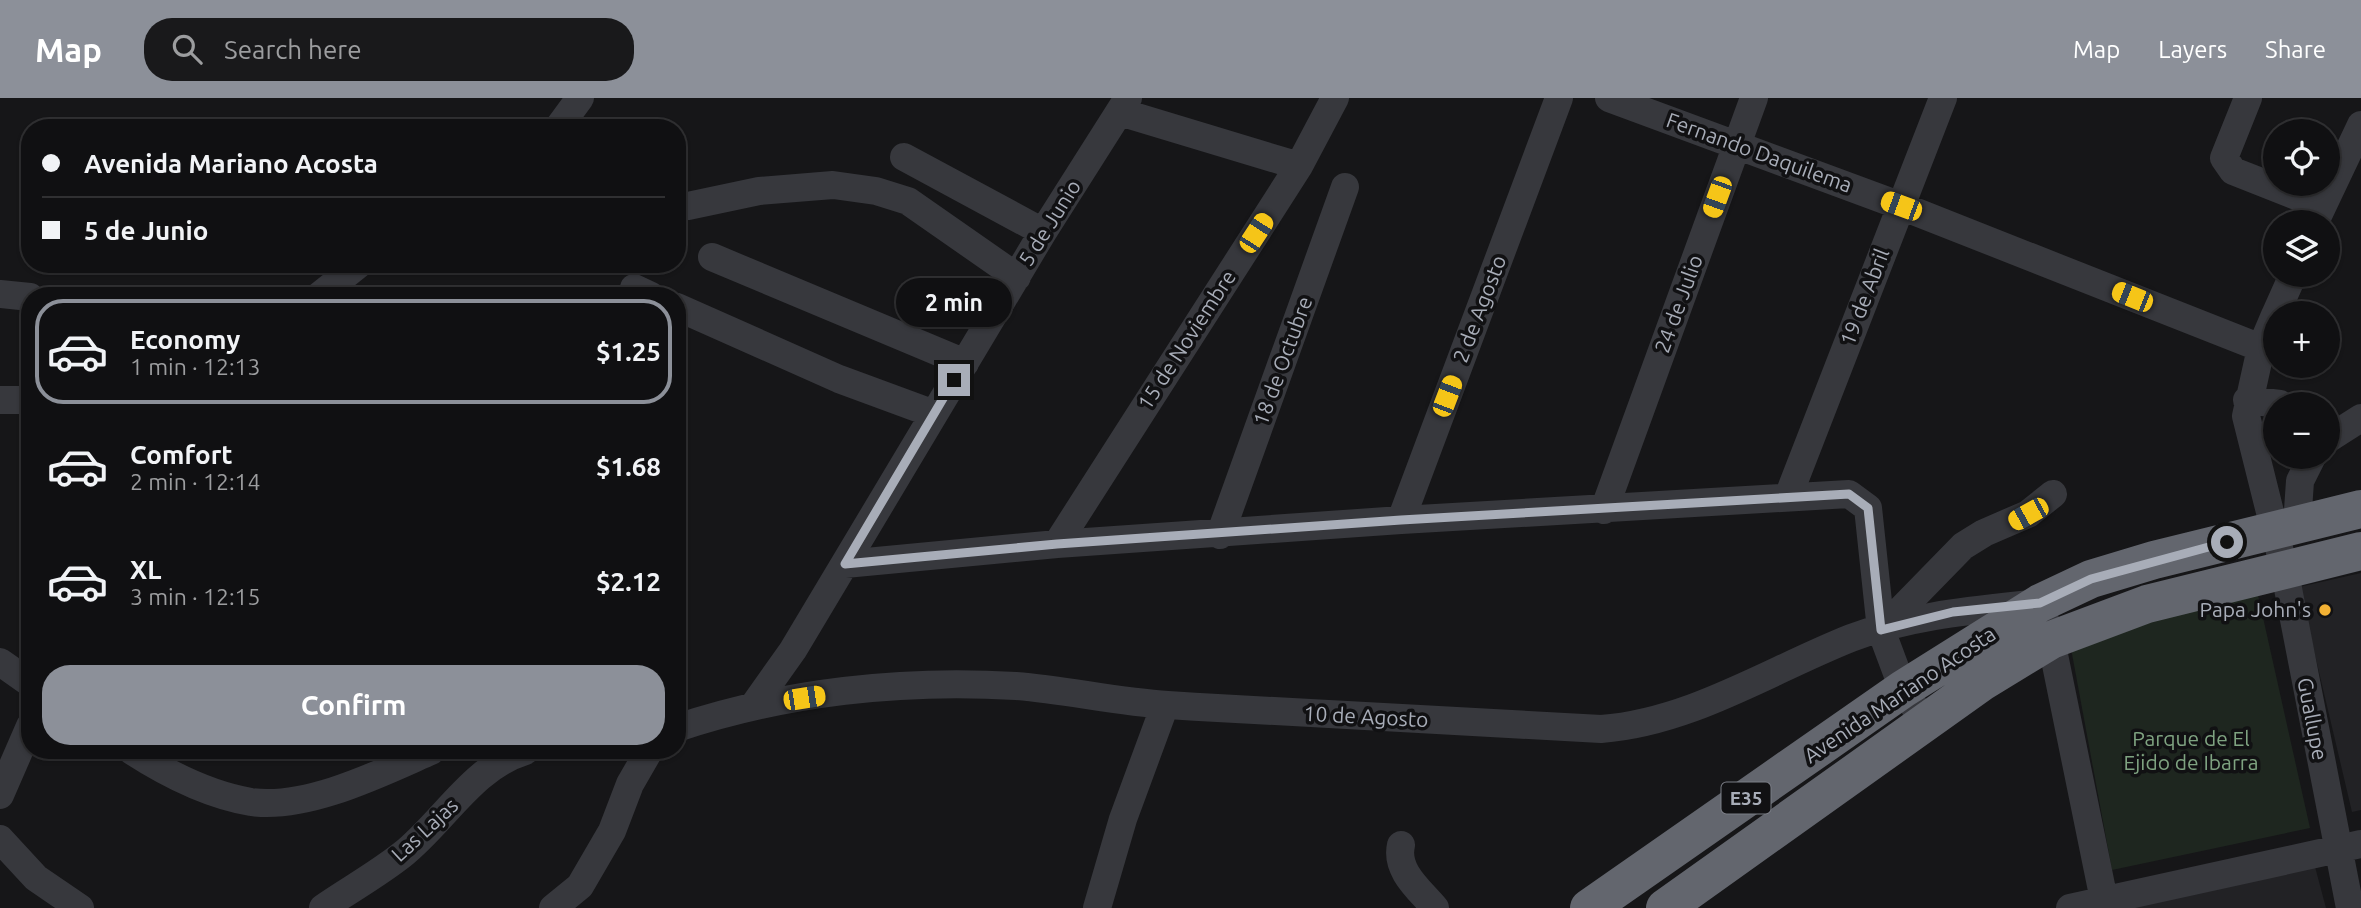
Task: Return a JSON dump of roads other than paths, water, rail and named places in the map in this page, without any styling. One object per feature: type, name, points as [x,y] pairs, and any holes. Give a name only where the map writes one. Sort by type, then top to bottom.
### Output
[{"type":"highway","name":"Avenida Mariano Acosta","points":[[1589,908],[1903,689],[2040,603],[2091,579],[2361,509]]},
{"type":"highway","name":"Avenida Mariano Acosta","points":[[1665,908],[1982,682],[2051,640],[2147,604],[2361,551]]},
{"type":"street","points":[[565,119],[580,98]]},
{"type":"street","name":"15 de Noviembre","points":[[1057,544],[1299,166],[1335,98]]},
{"type":"street","name":"2 de Agosto","points":[[1401,520],[1559,98]]},
{"type":"street","name":"Fernando Daquilema","points":[[1609,98],[1901,206],[2261,348]]},
{"type":"street","name":"24 de Julio","points":[[1604,510],[1754,98]]},
{"type":"street","name":"19 de Abril","points":[[1788,497],[1943,98]]},
{"type":"street","points":[[2248,98],[2224,158],[2227,165],[2233,171],[2311,210]]},
{"type":"street","points":[[1124,105],[1299,166]]},
{"type":"street","name":"5 de Junio","points":[[754,705],[780,670],[1043,232],[1124,105]]},
{"type":"street","points":[[2321,210],[2361,125]]},
{"type":"street","points":[[904,157],[1043,232]]},
{"type":"street","points":[[688,206],[759,191],[821,186],[876,191],[908,201],[1017,277]]},
{"type":"street","name":"18 de Octubre","points":[[1220,535],[1345,187]]},
{"type":"street","points":[[712,257],[965,363]]},
{"type":"street","points":[[330,287],[348,273]]},
{"type":"street","points":[[0,295],[21,296]]},
{"type":"street","points":[[686,311],[839,379],[934,415]]},
{"type":"street","points":[[2263,343],[2247,400],[2246,416],[2265,498],[2286,527]]},
{"type":"street","points":[[0,400],[21,400]]},
{"type":"street","points":[[2247,400],[2263,402]]},
{"type":"street","points":[[2286,527],[2306,469]]},
{"type":"street","points":[[845,564],[1057,544],[1220,535],[1401,520],[1849,494],[1868,508],[1881,630],[1903,689],[1925,723]]},
{"type":"street","points":[[1881,630],[1963,547],[1984,533],[2028,514],[2053,494]]},
{"type":"street","name":"Guallupe","points":[[2286,527],[2284,568],[2349,846],[2350,908]]},
{"type":"street","points":[[2040,603],[2051,640],[2104,900]]},
{"type":"street","name":"10 de Agosto","points":[[686,725],[754,705],[908,684],[1016,686],[1165,705],[1601,729],[1638,726],[1718,699],[1810,655],[1881,630],[1953,612],[2040,603]]},
{"type":"street","points":[[0,662],[21,677]]},
{"type":"street","points":[[1097,908],[1123,819],[1165,705]]},
{"type":"street","points":[[0,795],[21,747]]},
{"type":"street","points":[[148,759],[218,794],[253,802],[291,799],[351,787],[413,759]]},
{"type":"street","name":"Las Lajas","points":[[323,908],[404,853],[487,771],[504,759]]},
{"type":"street","points":[[553,908],[580,886],[612,831],[630,784],[644,759]]},
{"type":"street","points":[[0,839],[63,904]]},
{"type":"street","points":[[1401,845],[1398,856],[1402,869],[1435,908]]},
{"type":"street","points":[[2070,908],[2349,846]]},
{"type":"place","name":"Papa John's","points":[[2325,610]]},
{"type":"park label","name":"Parque de El Ejido de Ibarra","points":[[2191,751]]}]
